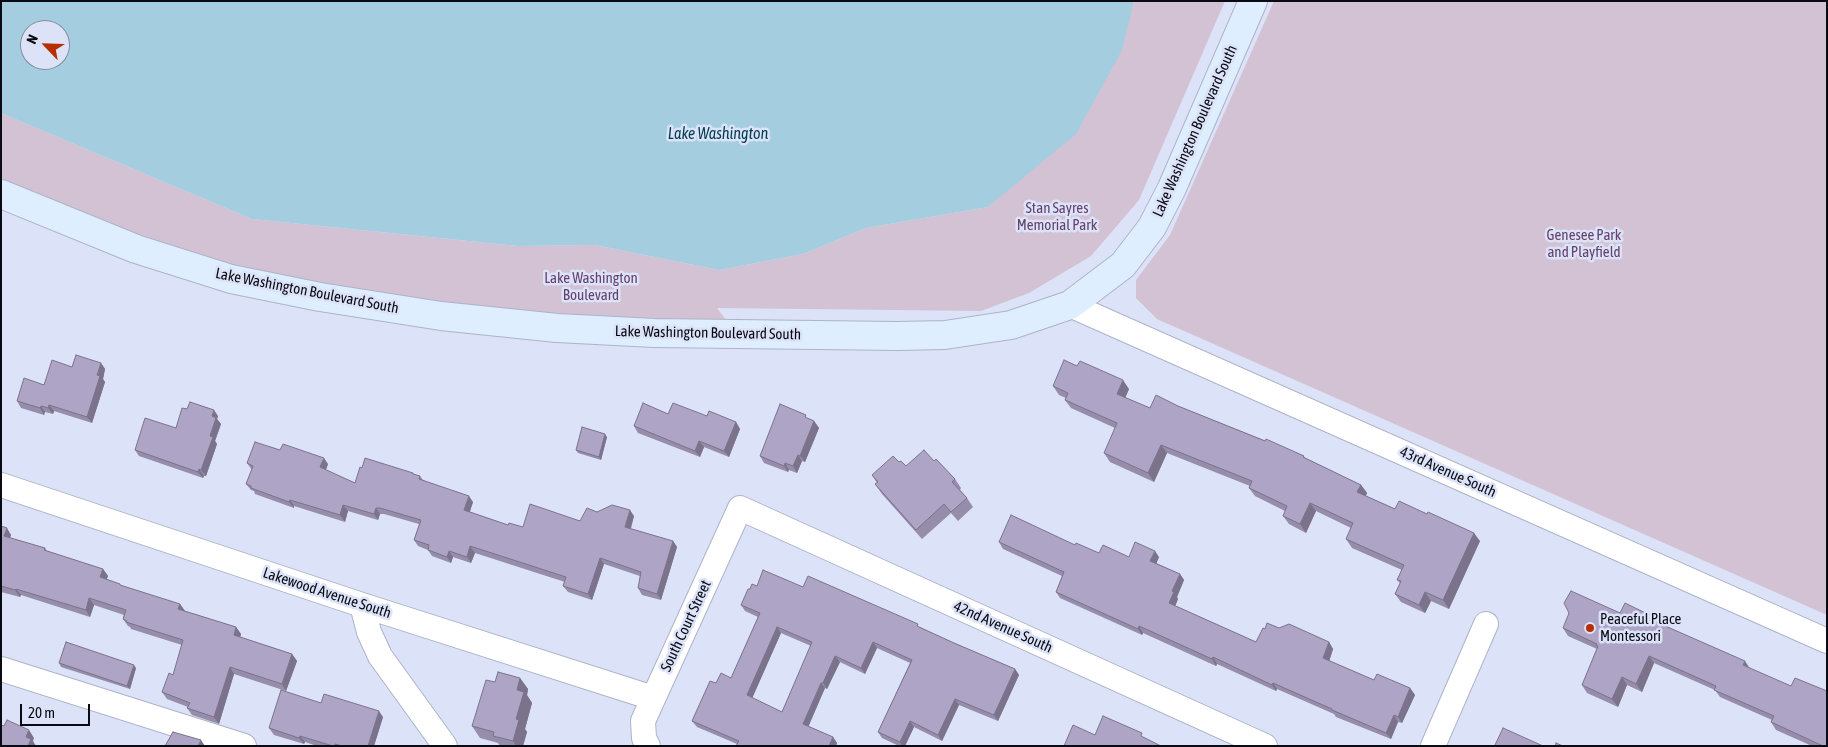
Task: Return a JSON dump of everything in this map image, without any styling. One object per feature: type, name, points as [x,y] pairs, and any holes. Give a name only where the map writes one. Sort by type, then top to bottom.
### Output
[{"type":"main road","name":"Lake Washington Boulevard South","points":[[2,195],[136,249],[231,279],[320,297],[441,316],[557,328],[718,334],[945,335],[1011,325],[1070,305],[1123,265],[1152,227],[1175,180],[1253,1]]},
{"type":"street","name":"43rd Avenue South","points":[[1070,305],[1827,641]]},
{"type":"street","name":"Lakewood Avenue South","points":[[1,485],[362,605],[653,698]]},
{"type":"street","name":"South Court Street","points":[[648,746],[644,738],[643,721],[740,508]]},
{"type":"street","name":"42nd Avenue South","points":[[740,508],[1266,746]]},
{"type":"street","points":[[362,605],[369,632],[380,656],[446,746]]},
{"type":"street","points":[[1432,746],[1486,624]]},
{"type":"street","points":[[1,669],[244,746]]},
{"type":"green space","points":[[1134,1],[1225,1],[1139,200],[1091,256],[1029,293],[981,311],[717,308],[737,335],[320,297],[1,195],[1,113],[252,219],[518,246],[595,245],[719,270],[803,254],[866,228],[988,207]]},
{"type":"green space","name":"Genesee Park and Playfield","points":[[1274,1],[1827,1],[1827,615],[1157,319],[1136,298],[1136,280],[1170,235]]},
{"type":"water","name":"Lake Washington","points":[[1,1],[1134,1],[1122,50],[1076,134],[988,207],[866,228],[803,254],[719,270],[595,245],[518,246],[252,219],[1,113]]},
{"type":"building","points":[[76,355],[101,363],[97,375],[100,376],[87,417],[49,405],[48,408],[41,406],[40,408],[17,401],[24,378],[44,385],[52,360],[72,367]]},
{"type":"building","points":[[1064,360],[1077,366],[1080,361],[1123,380],[1117,394],[1150,408],[1156,395],[1178,406],[1265,441],[1266,439],[1304,456],[1361,485],[1357,492],[1395,509],[1399,501],[1474,533],[1443,600],[1425,592],[1419,605],[1395,594],[1401,581],[1397,580],[1404,565],[1346,539],[1353,523],[1310,503],[1300,524],[1283,516],[1287,506],[1249,488],[1252,481],[1161,445],[1148,473],[1104,453],[1117,423],[1065,400],[1068,393],[1053,386]]},
{"type":"building","points":[[190,402],[214,410],[212,416],[216,418],[210,436],[213,437],[201,470],[199,469],[198,472],[135,450],[145,418],[176,428],[182,408],[187,409]]},
{"type":"building","points":[[643,403],[668,414],[673,403],[707,416],[709,411],[736,422],[724,451],[699,441],[695,451],[634,426]]},
{"type":"building","points":[[780,404],[806,415],[805,417],[814,421],[800,456],[798,455],[793,466],[785,463],[784,466],[760,456]]},
{"type":"building","points":[[582,427],[605,434],[599,457],[576,450]]},
{"type":"building","points":[[255,442],[280,450],[283,444],[324,458],[320,467],[355,483],[365,458],[413,473],[420,476],[419,479],[469,496],[464,510],[508,525],[509,523],[523,527],[530,504],[580,521],[587,508],[597,512],[612,505],[630,510],[625,527],[673,541],[657,594],[638,588],[641,572],[600,558],[588,594],[563,586],[566,577],[470,546],[467,557],[449,551],[447,557],[428,550],[429,545],[414,540],[421,520],[380,508],[376,508],[374,514],[343,505],[340,515],[290,500],[289,502],[251,488],[251,486],[246,484],[253,466],[247,463]]},
{"type":"building","points":[[924,450],[934,461],[936,459],[955,479],[952,482],[967,498],[951,512],[944,504],[916,530],[875,484],[878,482],[872,475],[893,456],[906,466]]},
{"type":"building","points":[[1011,515],[1075,545],[1076,543],[1099,553],[1103,545],[1129,557],[1135,542],[1155,551],[1150,561],[1180,574],[1169,603],[1256,642],[1267,623],[1279,628],[1289,624],[1329,642],[1323,658],[1374,680],[1377,674],[1410,688],[1398,717],[1394,715],[1386,733],[1273,683],[1272,685],[1213,657],[1212,659],[1139,626],[1138,629],[1056,592],[1064,572],[999,542]]},
{"type":"building","points":[[1,526],[7,528],[4,536],[45,548],[44,550],[103,569],[100,577],[180,604],[178,609],[236,627],[234,635],[292,654],[282,684],[230,667],[214,717],[187,708],[190,703],[162,692],[169,673],[173,675],[183,640],[126,622],[123,619],[126,610],[89,598],[86,610],[1,586]]},
{"type":"building","points":[[763,570],[803,587],[808,576],[1015,669],[994,715],[955,699],[938,735],[910,721],[900,742],[878,732],[912,660],[873,642],[861,668],[835,656],[803,724],[833,737],[829,746],[736,746],[739,741],[692,721],[710,681],[716,683],[721,673],[731,678],[760,613],[741,605],[752,584],[757,586]],"holes":[[[777,627],[812,642],[782,712],[747,695]]]},
{"type":"building","points":[[1571,591],[1620,613],[1625,603],[1664,622],[1663,625],[1745,661],[1743,665],[1791,686],[1795,678],[1827,691],[1827,746],[1823,746],[1771,722],[1774,716],[1714,690],[1716,686],[1649,656],[1636,684],[1622,677],[1612,699],[1582,685],[1598,646],[1563,628],[1569,613],[1564,603]]},
{"type":"building","points":[[66,642],[134,665],[127,686],[59,663]]},
{"type":"building","points":[[498,672],[520,678],[517,690],[524,692],[516,719],[519,720],[513,741],[493,736],[494,732],[472,726],[486,680],[495,682]]},
{"type":"building","points":[[281,690],[321,703],[324,694],[379,711],[368,746],[342,746],[335,744],[333,746],[300,736],[299,738],[269,728]]},
{"type":"building","points":[[1103,716],[1142,733],[1141,736],[1161,746],[1064,746],[1073,725],[1095,735]]},
{"type":"building","points":[[7,720],[29,730],[26,737],[31,739],[28,746],[1,746],[1,725],[4,726]]},
{"type":"building","points":[[1503,728],[1543,746],[1497,746],[1495,745]]},
{"type":"building","points":[[173,732],[201,740],[198,746],[165,746]]},
{"type":"place","name":"Peaceful Place Montessori","points":[[1590,628]]},
{"type":"park label","name":"Stan Sayres Memorial Park","points":[[1057,216]]},
{"type":"park label","name":"Lake Washington Boulevard","points":[[591,286]]}]
